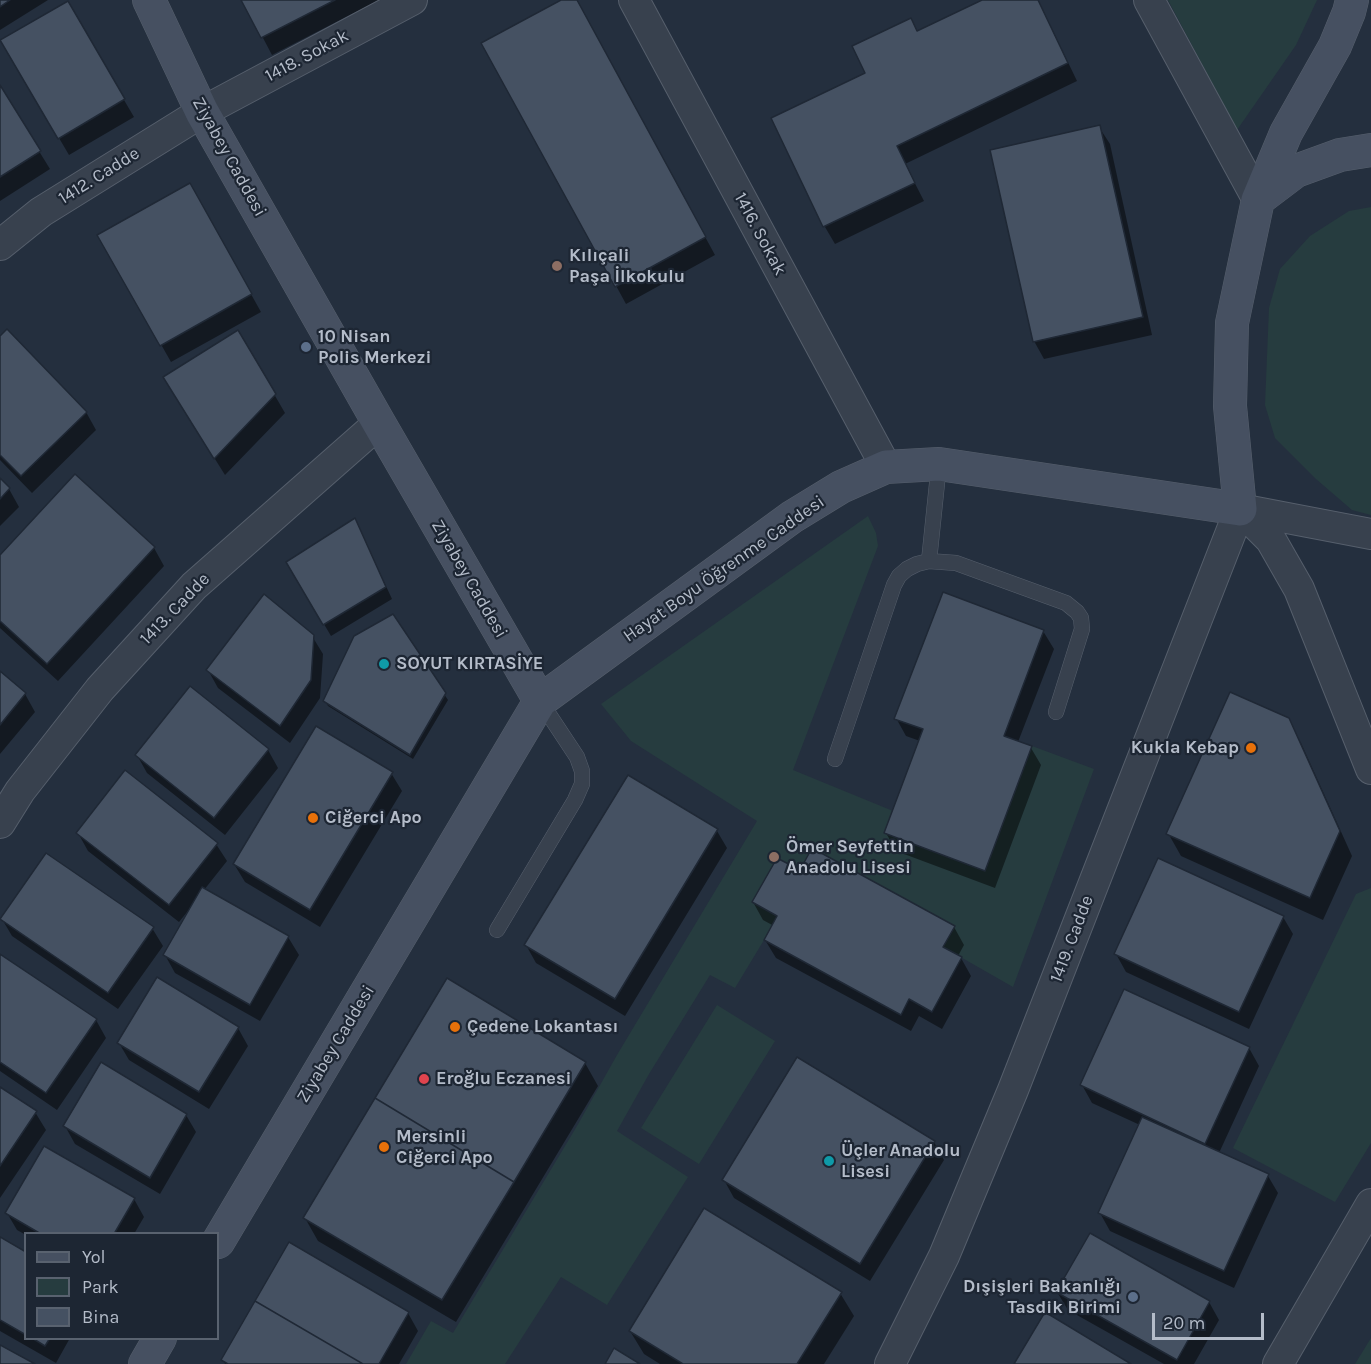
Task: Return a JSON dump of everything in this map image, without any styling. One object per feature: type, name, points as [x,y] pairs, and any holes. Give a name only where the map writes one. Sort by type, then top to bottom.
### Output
[{"type":"main road","name":"Ziyabey Caddesi","points":[[149,0],[202,112],[540,701],[219,1240]]},
{"type":"main road","points":[[1240,509],[1230,406],[1233,323],[1258,200],[1286,133],[1335,46],[1352,0]]},
{"type":"main road","points":[[1258,200],[1296,171],[1340,155],[1371,150]]},
{"type":"main road","name":"Hayat Boyu Öğrenme Caddesi","points":[[540,701],[792,517],[841,487],[886,467],[939,465],[1240,509]]},
{"type":"main road","points":[[145,1364],[159,1340]]},
{"type":"street","name":"1418. Sokak","points":[[202,112],[412,0]]},
{"type":"street","name":"1416. Sokak","points":[[634,0],[886,467]]},
{"type":"street","points":[[1149,0],[1258,200]]},
{"type":"street","name":"1412. Cadde","points":[[0,245],[41,212],[202,112]]},
{"type":"street","name":"1413. Cadde","points":[[0,823],[20,791],[100,689],[194,586],[379,423]]},
{"type":"street","points":[[1240,509],[1371,534]]},
{"type":"street","points":[[1240,509],[1270,540],[1299,589],[1371,769]]},
{"type":"street","name":"1419. Cadde","points":[[890,1364],[944,1256],[1012,1090],[1240,509]]},
{"type":"street","points":[[1278,1364],[1371,1204]]},
{"type":"lane","points":[[929,561],[939,465]]},
{"type":"lane","points":[[836,759],[894,585],[907,569],[929,561],[956,563],[1066,603],[1077,612],[1081,618],[1082,629],[1056,712]]},
{"type":"lane","points":[[497,930],[582,784],[582,771],[577,757],[540,701]]},
{"type":"green space","points":[[1168,0],[1317,0],[1296,45],[1237,130]]},
{"type":"green space","points":[[1371,207],[1371,515],[1352,510],[1316,479],[1275,438],[1265,405],[1269,308],[1280,269],[1310,236],[1349,211]]},
{"type":"green space","points":[[868,516],[876,533],[878,546],[793,770],[893,811],[884,833],[984,871],[1032,746],[1094,769],[1013,987],[943,947],[954,926],[812,848],[800,870],[777,858],[752,902],[777,916],[764,940],[735,988],[710,975],[617,1131],[688,1177],[607,1305],[561,1277],[505,1364],[406,1364],[431,1321],[453,1333],[757,821],[631,741],[601,704]]},
{"type":"green space","points":[[1371,888],[1371,1143],[1335,1202],[1233,1148],[1356,894]]},
{"type":"green space","points":[[717,1005],[775,1041],[699,1164],[641,1128]]},
{"type":"green space","points":[[1371,1338],[1371,1364],[1355,1364]]},
{"type":"building","points":[[0,0],[10,0],[0,7]]},
{"type":"building","points":[[241,0],[335,0],[261,38]]},
{"type":"building","points":[[561,0],[577,0],[706,237],[615,287],[481,43]]},
{"type":"building","points":[[982,0],[1038,0],[1068,63],[897,146],[915,183],[823,227],[771,118],[865,73],[852,46],[911,18],[917,31]]},
{"type":"building","points":[[68,1],[125,99],[58,139],[0,40]]},
{"type":"building","points":[[0,85],[41,151],[0,177]]},
{"type":"building","points":[[1100,125],[1143,317],[1033,342],[990,150]]},
{"type":"building","points":[[190,183],[252,294],[160,346],[97,235]]},
{"type":"building","points":[[7,329],[87,412],[21,476],[0,455],[0,336]]},
{"type":"building","points":[[238,330],[276,394],[214,459],[163,377]]},
{"type":"building","points":[[75,474],[155,547],[47,664],[0,621],[0,555]]},
{"type":"building","points":[[0,478],[10,488],[0,499]]},
{"type":"building","points":[[355,518],[386,587],[323,625],[286,562]]},
{"type":"building","points":[[943,592],[1044,630],[1004,736],[1032,746],[985,871],[884,833],[923,729],[894,719]]},
{"type":"building","points":[[264,594],[314,635],[311,680],[280,726],[206,670]]},
{"type":"building","name":"SOYUT KIRTASİYE","points":[[393,614],[446,693],[410,755],[323,701],[354,636]]},
{"type":"building","points":[[0,671],[26,693],[0,725]]},
{"type":"building","points":[[190,686],[269,749],[214,818],[135,755]]},
{"type":"building","points":[[1230,692],[1289,718],[1340,831],[1310,898],[1166,834]]},
{"type":"building","name":"Ciğerci Apo","points":[[316,726],[393,772],[310,910],[233,864]]},
{"type":"building","points":[[125,770],[218,843],[169,905],[76,833]]},
{"type":"building","points":[[628,775],[718,829],[615,999],[524,945]]},
{"type":"building","points":[[812,848],[955,926],[943,947],[962,957],[932,1012],[909,999],[901,1015],[764,940],[777,916],[752,902],[777,858],[800,870]]},
{"type":"building","points":[[46,853],[154,927],[108,993],[0,919]]},
{"type":"building","points":[[1158,858],[1284,916],[1239,1012],[1114,954]]},
{"type":"building","points":[[202,887],[289,936],[250,1005],[163,955]]},
{"type":"building","points":[[0,954],[97,1019],[46,1093],[0,1062]]},
{"type":"building","points":[[157,977],[239,1027],[199,1092],[117,1043]]},
{"type":"building","points":[[447,978],[586,1062],[514,1182],[375,1098]]},
{"type":"building","points":[[1124,989],[1250,1047],[1205,1144],[1080,1085]]},
{"type":"building","name":"Üçler Anadolu Lisesi","points":[[797,1057],[935,1141],[860,1264],[722,1180]]},
{"type":"building","points":[[101,1062],[187,1114],[150,1178],[63,1126]]},
{"type":"building","points":[[0,1087],[37,1111],[0,1166]]},
{"type":"building","points":[[375,1098],[514,1182],[442,1300],[303,1218]]},
{"type":"building","points":[[1142,1117],[1269,1174],[1224,1271],[1098,1213]]},
{"type":"building","points":[[44,1146],[135,1198],[115,1232],[38,1232],[5,1213]]},
{"type":"building","points":[[704,1208],[842,1292],[797,1364],[683,1364],[629,1331]]},
{"type":"building","name":"Dışişleri Bakanlığı Tasdik Birimi","points":[[1090,1233],[1210,1301],[1177,1360],[1056,1292]]},
{"type":"building","points":[[0,1237],[24,1251],[24,1334],[0,1320]]},
{"type":"building","points":[[289,1242],[409,1312],[379,1364],[363,1364],[255,1301]]},
{"type":"building","points":[[255,1301],[363,1364],[228,1364],[221,1360]]},
{"type":"building","points":[[1045,1312],[1131,1364],[1014,1364]]},
{"type":"building","points":[[35,1340],[49,1340],[45,1346]]},
{"type":"building","points":[[0,1345],[35,1364],[0,1364]]},
{"type":"building","points":[[614,1348],[640,1364],[605,1364]]},
{"type":"place","name":"Kılıçali Paşa İlkokulu","points":[[557,266]]},
{"type":"place","name":"10 Nisan Polis Merkezi","points":[[306,347]]},
{"type":"place","name":"SOYUT KIRTASİYE","points":[[384,664]]},
{"type":"place","name":"Kukla Kebap","points":[[1251,748]]},
{"type":"place","name":"Ciğerci Apo","points":[[313,818]]},
{"type":"place","name":"Ömer Seyfettin Anadolu Lisesi","points":[[774,857]]},
{"type":"place","name":"Çedene Lokantası","points":[[455,1027]]},
{"type":"place","name":"Eroğlu Eczanesi","points":[[424,1079]]},
{"type":"place","name":"Mersinli Ciğerci Apo","points":[[384,1147]]},
{"type":"place","name":"Üçler Anadolu Lisesi","points":[[829,1161]]},
{"type":"place","name":"Dışişleri Bakanlığı Tasdik Birimi","points":[[1133,1297]]}]
